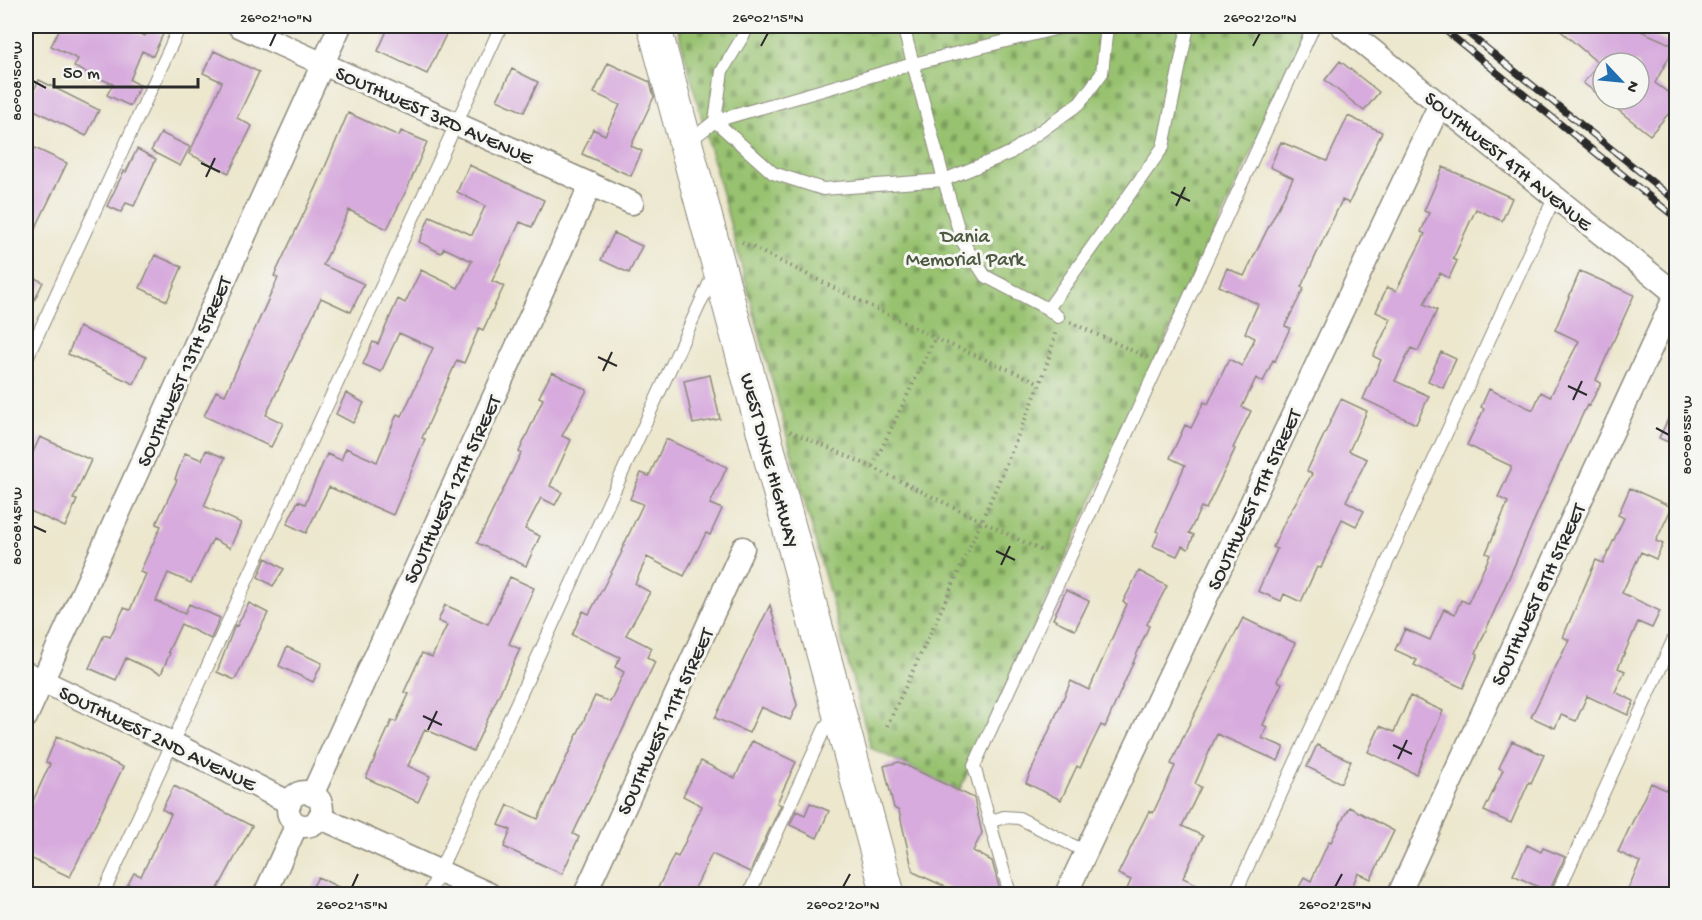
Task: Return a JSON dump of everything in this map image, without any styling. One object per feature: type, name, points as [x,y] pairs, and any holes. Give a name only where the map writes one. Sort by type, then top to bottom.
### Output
[{"type":"main road","name":"WEST DIXIE HIGHWAY","points":[[654,26],[686,144],[730,253],[838,708],[888,894]]},
{"type":"street","name":"SOUTHWEST 3RD AVENUE","points":[[239,26],[632,203]]},
{"type":"street","name":"SOUTHWEST 13TH STREET","points":[[26,717],[34,677],[340,26]]},
{"type":"street","name":"SOUTHWEST 4TH AVENUE","points":[[1342,26],[1676,294]]},
{"type":"street","name":"SOUTHWEST 9TH STREET","points":[[1066,894],[1440,104]]},
{"type":"street","name":"SOUTHWEST 12TH STREET","points":[[312,795],[591,184]]},
{"type":"street","name":"SOUTHWEST 8TH STREET","points":[[1399,894],[1676,294]]},
{"type":"street","name":"SOUTHWEST 11TH STREET","points":[[585,894],[743,548]]},
{"type":"street","name":"SOUTHWEST 2ND AVENUE","points":[[34,677],[290,803]]},
{"type":"street","points":[[304,792],[312,795],[321,806],[320,817],[311,825],[297,824],[289,816],[290,803],[304,792]]},
{"type":"street","points":[[320,817],[489,894]]},
{"type":"street","points":[[265,894],[297,824]]},
{"type":"lane","points":[[26,360],[180,26]]},
{"type":"lane","points":[[103,894],[501,26]]},
{"type":"lane","points":[[715,120],[722,71],[749,26]]},
{"type":"lane","points":[[903,26],[962,241],[986,276],[1053,313],[1163,147],[1188,26]]},
{"type":"lane","points":[[686,144],[715,120],[913,64],[1067,26]]},
{"type":"lane","points":[[715,120],[773,173],[824,189],[944,180],[1010,153],[1080,103],[1102,73],[1107,26]]},
{"type":"lane","points":[[1010,894],[974,766],[1314,26]]},
{"type":"lane","points":[[1234,894],[1555,196]]},
{"type":"lane","points":[[429,894],[730,253]]},
{"type":"lane","points":[[1557,894],[1677,634]]},
{"type":"lane","points":[[749,894],[824,730],[838,708]]},
{"type":"lane","points":[[989,822],[1004,817],[1019,818],[1086,852]]},
{"type":"path","points":[[730,253],[1040,383]]},
{"type":"path","points":[[887,726],[982,522],[1040,383],[1052,351],[1053,313],[1149,358]]},
{"type":"path","points":[[872,467],[935,338]]},
{"type":"path","points":[[786,430],[872,467],[1042,551]]},
{"type":"green space","name":"Dania Memorial Park","points":[[677,26],[1309,26],[959,791],[871,748]]},
{"type":"building","points":[[61,26],[121,26],[145,36],[149,27],[163,34],[153,56],[142,51],[130,80],[140,85],[130,106],[107,95],[113,84],[74,67],[78,59],[51,46]]},
{"type":"building","points":[[389,26],[450,26],[427,74],[378,51]]},
{"type":"building","points":[[1555,26],[1630,26],[1675,46],[1655,83],[1677,99],[1677,104],[1650,135],[1619,111],[1651,111],[1651,51],[1591,51],[1591,57]]},
{"type":"building","points":[[214,51],[259,72],[237,118],[252,126],[229,173],[189,154],[222,82],[203,73]]},
{"type":"building","points":[[1340,61],[1379,92],[1364,111],[1325,80]]},
{"type":"building","points":[[608,63],[650,82],[654,97],[631,146],[642,151],[631,176],[582,154],[593,129],[605,135],[620,105],[594,93]]},
{"type":"building","points":[[512,69],[538,82],[524,112],[497,100]]},
{"type":"building","points":[[1591,74],[1591,89],[1583,83]]},
{"type":"building","points":[[39,80],[99,110],[86,136],[26,106]]},
{"type":"building","points":[[348,113],[399,136],[401,131],[427,142],[387,229],[349,210],[323,265],[364,284],[351,312],[321,298],[266,415],[283,423],[271,447],[204,416],[216,391],[225,395],[278,278],[274,276],[317,186]]},
{"type":"building","points":[[1348,116],[1382,132],[1349,203],[1342,200],[1301,287],[1304,288],[1285,326],[1290,328],[1275,361],[1273,360],[1263,382],[1256,378],[1242,407],[1251,411],[1206,509],[1201,507],[1189,533],[1194,535],[1188,549],[1182,546],[1177,556],[1153,546],[1159,532],[1156,531],[1185,465],[1170,458],[1185,425],[1191,428],[1204,402],[1208,404],[1229,359],[1242,366],[1255,338],[1245,333],[1258,304],[1219,286],[1227,268],[1244,276],[1293,178],[1270,167],[1281,142],[1327,161]]},
{"type":"building","points":[[161,133],[190,147],[180,166],[151,151]]},
{"type":"building","points":[[26,144],[67,163],[26,248]]},
{"type":"building","points":[[137,149],[156,159],[134,206],[126,203],[121,212],[107,206]]},
{"type":"building","points":[[469,165],[544,200],[532,227],[520,222],[492,281],[504,286],[483,330],[479,328],[464,363],[457,360],[422,438],[425,439],[393,515],[329,487],[306,533],[287,524],[298,501],[305,504],[327,454],[341,460],[346,448],[377,462],[397,414],[402,416],[433,348],[399,333],[381,372],[363,364],[373,342],[378,344],[398,299],[405,303],[421,270],[458,288],[472,261],[444,248],[441,253],[419,242],[430,216],[472,235],[485,206],[457,192]]},
{"type":"building","points":[[1443,167],[1512,198],[1502,221],[1476,209],[1453,259],[1457,261],[1449,278],[1440,273],[1424,304],[1437,310],[1418,351],[1411,348],[1395,381],[1429,396],[1416,424],[1363,399],[1381,360],[1373,356],[1391,319],[1376,312],[1387,287],[1396,291],[1425,234],[1421,232],[1429,213],[1424,211]]},
{"type":"building","points":[[614,233],[642,246],[629,273],[601,260]]},
{"type":"building","points":[[155,255],[182,267],[167,301],[140,288]]},
{"type":"building","points":[[1580,271],[1634,295],[1596,380],[1601,383],[1589,406],[1587,405],[1547,491],[1463,688],[1414,665],[1417,660],[1395,650],[1405,629],[1430,640],[1444,609],[1455,614],[1461,600],[1468,603],[1490,555],[1486,553],[1508,502],[1498,497],[1511,466],[1467,445],[1484,409],[1481,407],[1489,389],[1533,410],[1541,392],[1550,397],[1579,341],[1555,330]]},
{"type":"building","points":[[26,274],[43,282],[26,318]]},
{"type":"building","points":[[79,327],[146,357],[134,384],[68,354]]},
{"type":"building","points":[[1441,352],[1456,359],[1443,388],[1428,381]]},
{"type":"building","points":[[552,372],[587,390],[562,436],[571,440],[550,486],[562,492],[555,505],[541,498],[525,529],[540,536],[526,566],[477,543],[521,453],[519,452],[543,399],[539,397]]},
{"type":"building","points":[[710,375],[720,419],[693,424],[684,381]]},
{"type":"building","points":[[346,393],[364,403],[353,423],[336,414]]},
{"type":"building","points":[[1341,399],[1367,411],[1349,451],[1367,459],[1346,501],[1364,511],[1356,526],[1342,519],[1321,568],[1317,567],[1301,602],[1284,594],[1281,601],[1258,591],[1277,549],[1273,547],[1312,474],[1307,471]]},
{"type":"building","points":[[1677,401],[1677,446],[1659,438]]},
{"type":"building","points":[[40,437],[91,460],[73,499],[77,500],[65,527],[26,509],[26,479],[32,465],[28,463]]},
{"type":"building","points":[[666,439],[727,467],[710,504],[722,509],[710,535],[706,533],[684,576],[647,557],[635,584],[650,592],[626,635],[652,648],[647,657],[655,662],[573,834],[579,837],[562,874],[504,847],[511,830],[499,825],[508,805],[538,819],[595,696],[610,702],[624,672],[615,667],[620,657],[572,635],[583,611],[589,614],[622,552],[643,504],[630,499],[641,473],[649,476]]},
{"type":"building","points":[[206,450],[225,458],[204,506],[241,523],[230,548],[213,539],[191,583],[168,573],[156,601],[185,614],[189,604],[220,618],[211,639],[181,624],[161,674],[126,658],[116,680],[89,668],[104,635],[110,637],[124,608],[130,610],[146,574],[140,572],[161,526],[156,524],[177,480],[175,479],[185,453],[202,460]]},
{"type":"building","points":[[1630,488],[1672,507],[1656,541],[1663,544],[1656,559],[1641,552],[1622,593],[1660,611],[1652,628],[1638,622],[1618,668],[1625,671],[1615,692],[1634,701],[1628,715],[1587,696],[1576,721],[1561,715],[1555,728],[1531,717],[1569,640],[1563,637],[1596,560],[1603,563],[1624,518],[1618,515]]},
{"type":"building","points":[[266,558],[284,569],[273,586],[258,577]]},
{"type":"building","points":[[1139,571],[1167,586],[1147,624],[1149,626],[1105,727],[1101,725],[1080,768],[1077,766],[1061,800],[1026,783],[1071,681],[1089,690],[1127,604],[1123,602]]},
{"type":"building","points":[[510,577],[534,588],[509,644],[520,649],[473,751],[425,729],[408,766],[430,776],[418,802],[366,778],[392,720],[396,722],[409,694],[404,692],[422,653],[432,657],[447,625],[438,621],[445,605],[488,624]]},
{"type":"building","points":[[1066,590],[1089,601],[1075,630],[1053,619]]},
{"type":"building","points":[[249,603],[268,613],[235,680],[217,672],[235,625],[237,626]]},
{"type":"building","points":[[770,605],[797,705],[790,720],[761,707],[749,733],[715,718]]},
{"type":"building","points":[[1243,618],[1295,643],[1277,681],[1282,683],[1263,725],[1267,727],[1262,738],[1284,747],[1278,761],[1217,734],[1195,784],[1201,787],[1182,826],[1203,836],[1183,878],[1219,894],[1125,894],[1131,880],[1118,874],[1149,811],[1153,813],[1175,766],[1171,764],[1185,733]]},
{"type":"building","points":[[287,647],[322,663],[313,682],[279,666]]},
{"type":"building","points":[[1410,696],[1443,711],[1416,774],[1368,752],[1380,726],[1394,732]]},
{"type":"building","points":[[57,736],[123,767],[70,877],[26,856],[26,816],[50,764],[46,762]]},
{"type":"building","points":[[752,741],[796,762],[777,803],[781,805],[750,872],[712,854],[692,894],[655,894],[674,855],[678,857],[702,806],[683,796],[701,761],[735,778]]},
{"type":"building","points":[[1512,741],[1544,755],[1511,823],[1484,811],[1503,770],[1499,768]]},
{"type":"building","points":[[1317,745],[1351,761],[1341,783],[1307,767]]},
{"type":"building","points":[[899,762],[974,798],[982,833],[973,851],[992,861],[1001,894],[961,894],[913,872],[899,811],[894,808],[884,766]]},
{"type":"building","points":[[1651,783],[1677,795],[1677,887],[1673,894],[1636,894],[1627,891],[1640,862],[1618,852]]},
{"type":"building","points":[[174,786],[252,826],[215,894],[123,894],[134,873],[141,876],[171,814],[162,809]]},
{"type":"building","points":[[810,803],[829,811],[817,838],[790,825],[796,811],[805,815]]},
{"type":"building","points":[[1349,807],[1394,831],[1371,879],[1358,873],[1349,894],[1296,894],[1304,877],[1311,881],[1329,841],[1331,842]]},
{"type":"building","points":[[1527,845],[1541,852],[1543,848],[1565,857],[1549,892],[1513,875]]},
{"type":"building","points":[[318,877],[352,894],[309,894]]},
{"type":"railway","points":[[1440,26],[1676,218]]},
{"type":"railway","points":[[1459,26],[1676,201]]}]
